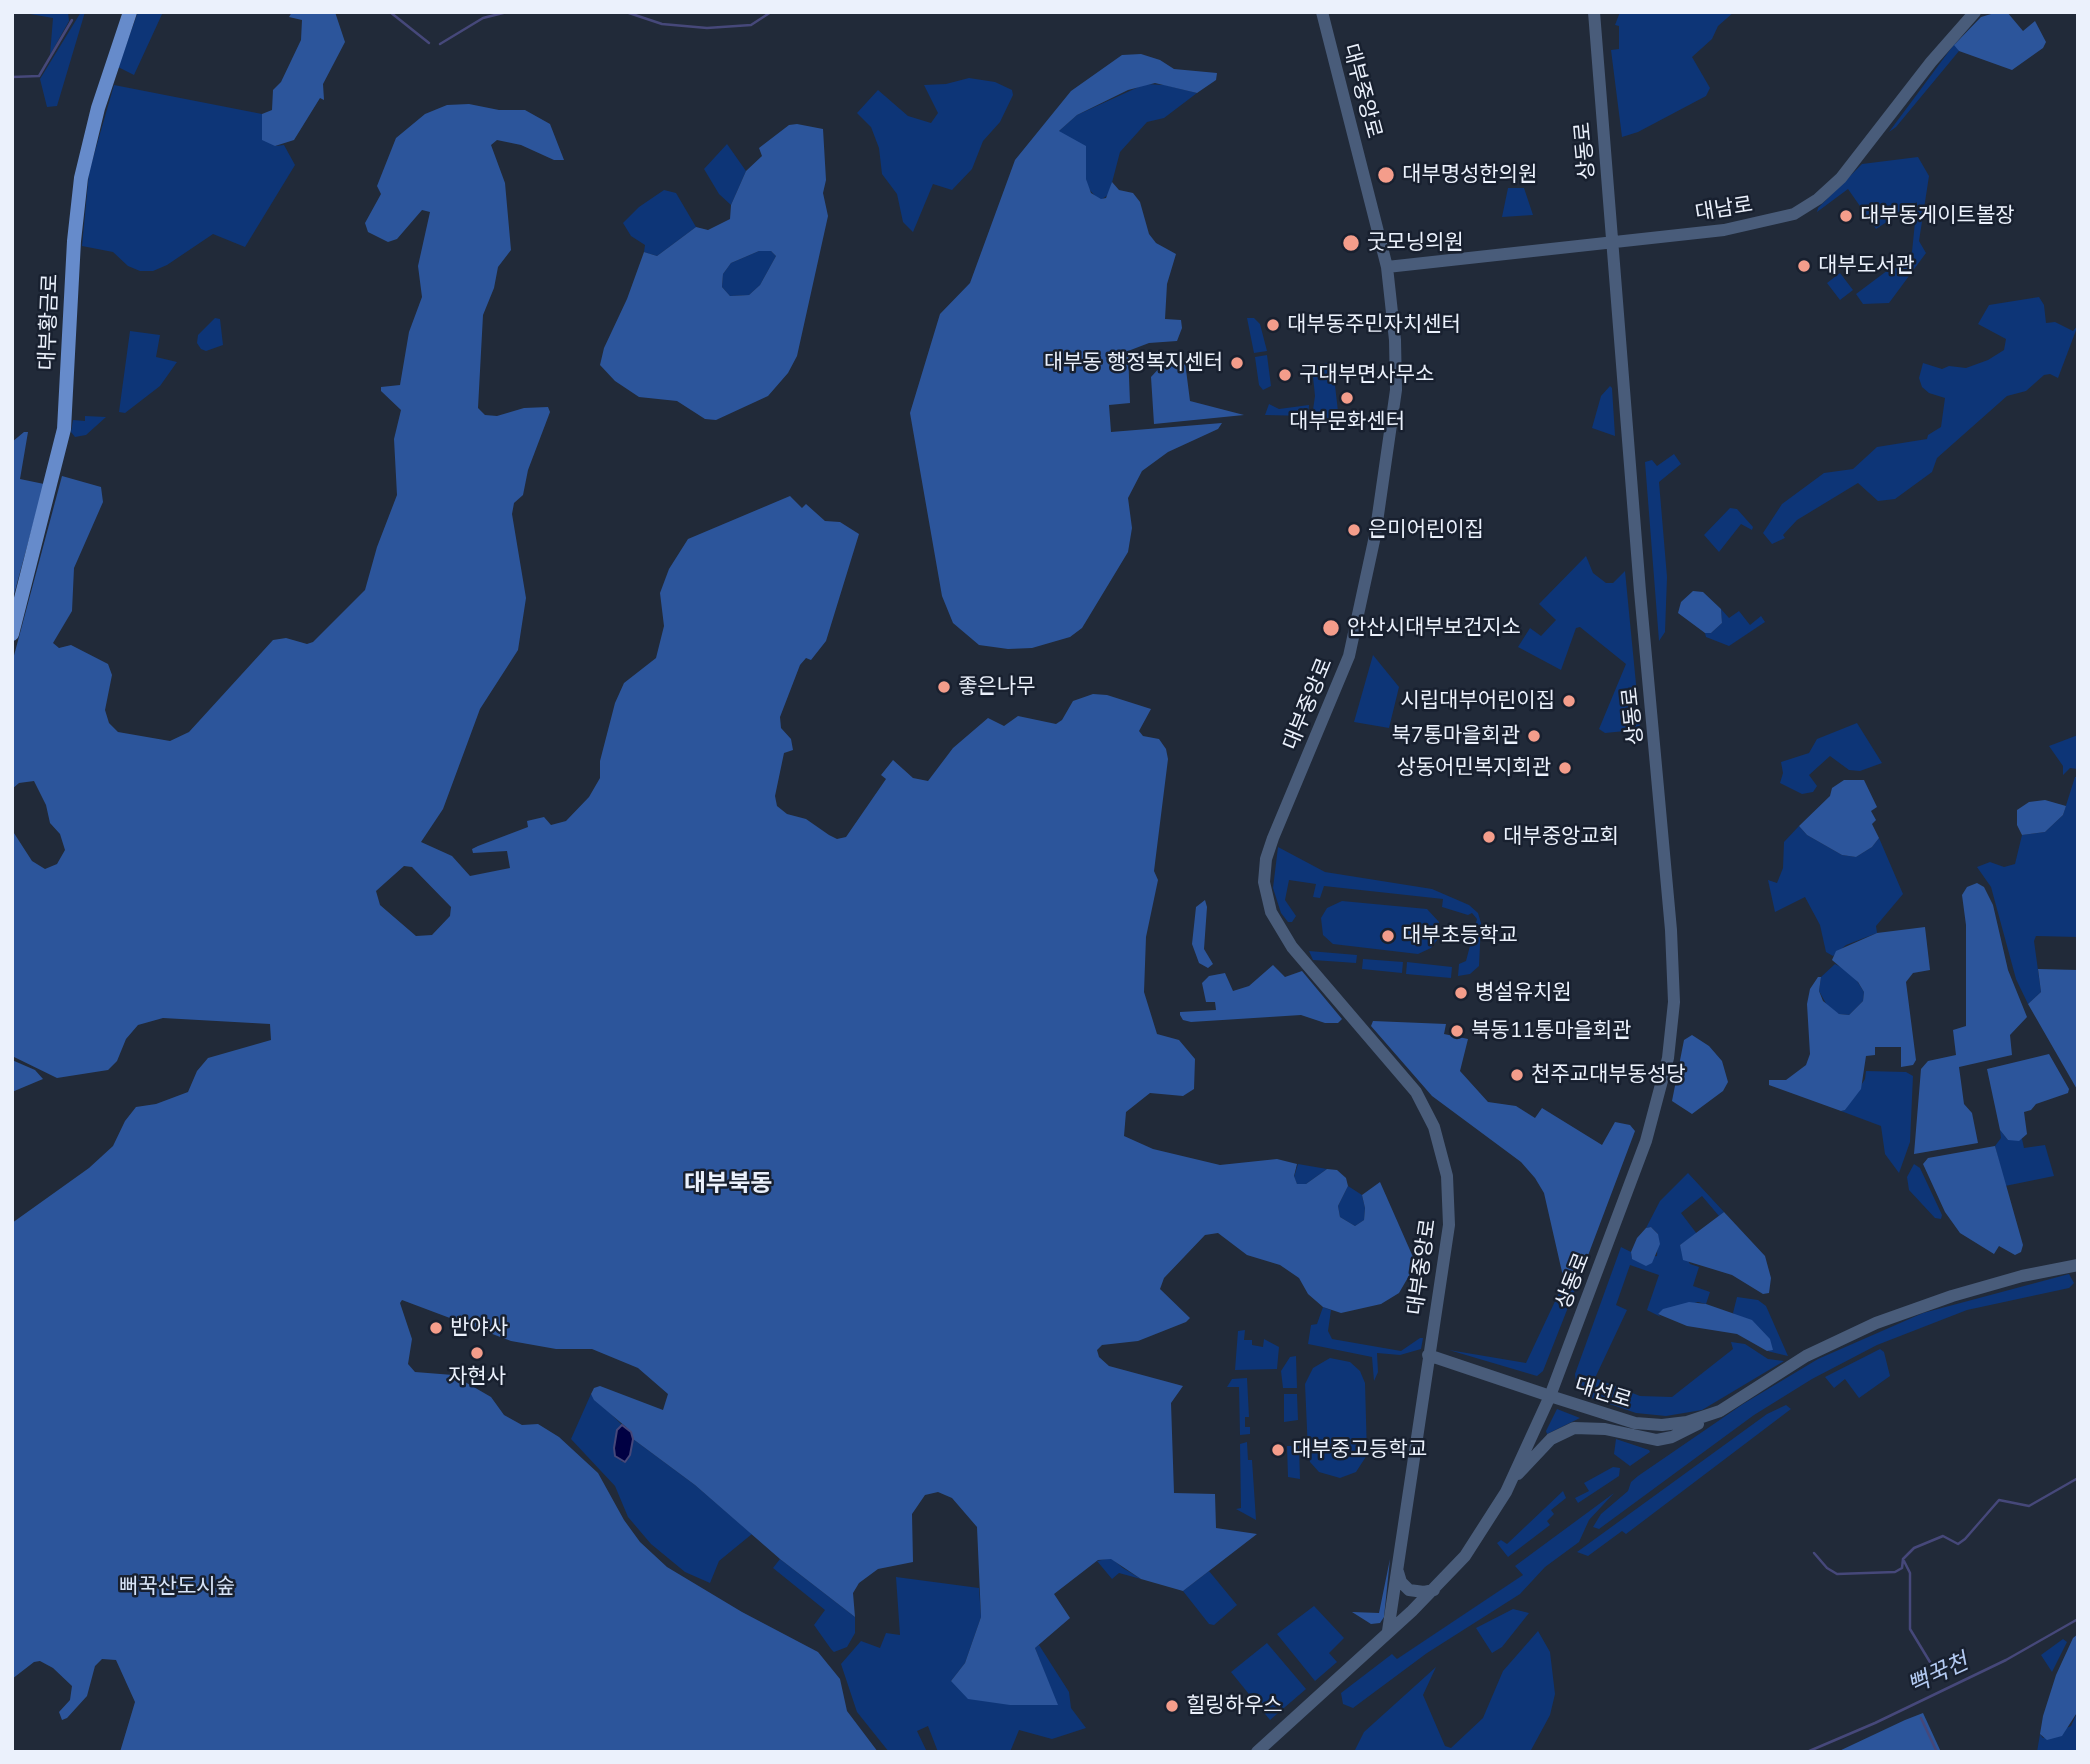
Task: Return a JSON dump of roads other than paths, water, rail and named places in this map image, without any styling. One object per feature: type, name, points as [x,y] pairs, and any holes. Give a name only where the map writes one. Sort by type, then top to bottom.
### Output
[{"type":"main road","name":"대부황금로","points":[[12,634],[64,429],[74,241],[81,178],[98,108],[130,12]]},
{"type":"street","name":"대부중앙로","points":[[1322,12],[1387,267],[1395,340],[1396,390],[1378,518],[1362,601],[1340,683],[1269,849],[1264,882],[1271,912],[1292,947],[1406,1078],[1434,1127],[1447,1177],[1449,1225],[1388,1631]]},
{"type":"street","name":"상동로","points":[[1550,1396],[1652,1124],[1668,1058],[1674,1002],[1669,899],[1594,12]]},
{"type":"street","name":"대남로","points":[[1387,267],[1765,222],[1806,207],[1846,173],[1931,62],[1975,12]]},
{"type":"street","name":"대선로","points":[[1257,1752],[1434,1590],[1479,1537],[1510,1482],[1550,1396],[1648,1425],[1687,1422],[1720,1411],[1807,1356],[1876,1323],[1975,1289],[2078,1265]]},
{"type":"street","points":[[1428,1355],[1550,1396]]},
{"type":"street","points":[[1510,1482],[1560,1433],[1589,1427],[1657,1440],[1688,1430],[1720,1411]]},
{"type":"street","points":[[1398,1572],[1401,1582],[1409,1590],[1434,1590]]},
{"type":"waterway","points":[[390,12],[429,43]]},
{"type":"waterway","points":[[440,44],[483,18],[507,12]]},
{"type":"waterway","points":[[626,12],[662,24],[707,28],[751,25],[771,12]]},
{"type":"waterway","points":[[12,77],[39,76],[72,20]]},
{"type":"waterway","points":[[1814,1553],[1827,1568],[1837,1574],[1895,1572],[1902,1568],[1903,1559],[1914,1548],[1943,1536],[1958,1544],[1999,1500],[2029,1506],[2078,1478]]},
{"type":"waterway","points":[[1904,1561],[1910,1573],[1910,1629],[1936,1672]]},
{"type":"waterway","name":"뻑꾹천","points":[[1807,1752],[1875,1723],[2006,1660],[2078,1619]]},
{"type":"waterway","points":[[1921,1718],[1937,1752]]},
{"type":"place","name":"대부명성한의원","points":[[1386,175]]},
{"type":"place","name":"대부동게이트볼장","points":[[1846,216]]},
{"type":"place","name":"굿모닝의원","points":[[1351,243]]},
{"type":"place","name":"대부도서관","points":[[1804,266]]},
{"type":"place","name":"대부동주민자치센터","points":[[1273,325]]},
{"type":"place","name":"대부동 행정복지센터","points":[[1237,363]]},
{"type":"place","name":"구대부면사무소","points":[[1285,375]]},
{"type":"place","name":"대부문화센터","points":[[1347,398]]},
{"type":"place","name":"은미어린이집","points":[[1354,530]]},
{"type":"place","name":"안산시대부보건지소","points":[[1331,628]]},
{"type":"place","name":"좋은나무","points":[[944,687]]},
{"type":"place","name":"시립대부어린이집","points":[[1569,701]]},
{"type":"place","name":"북7통마을회관","points":[[1534,736]]},
{"type":"place","name":"상동어민복지회관","points":[[1565,768]]},
{"type":"place","name":"대부중앙교회","points":[[1489,837]]},
{"type":"place","name":"대부초등학교","points":[[1388,936]]},
{"type":"place","name":"병설유치원","points":[[1461,993]]},
{"type":"place","name":"북동11통마을회관","points":[[1457,1031]]},
{"type":"place","name":"천주교대부동성당","points":[[1517,1075]]},
{"type":"place","name":"반야사","points":[[436,1328]]},
{"type":"place","name":"자현사","points":[[477,1353]]},
{"type":"place","name":"대부중고등학교","points":[[1278,1450]]},
{"type":"place","name":"힐링하우스","points":[[1172,1706]]},
{"type":"district","name":"대부북동","points":[[728,1184]]},
{"type":"park label","name":"뻐꾹산도시숲","points":[[177,1587]]}]
